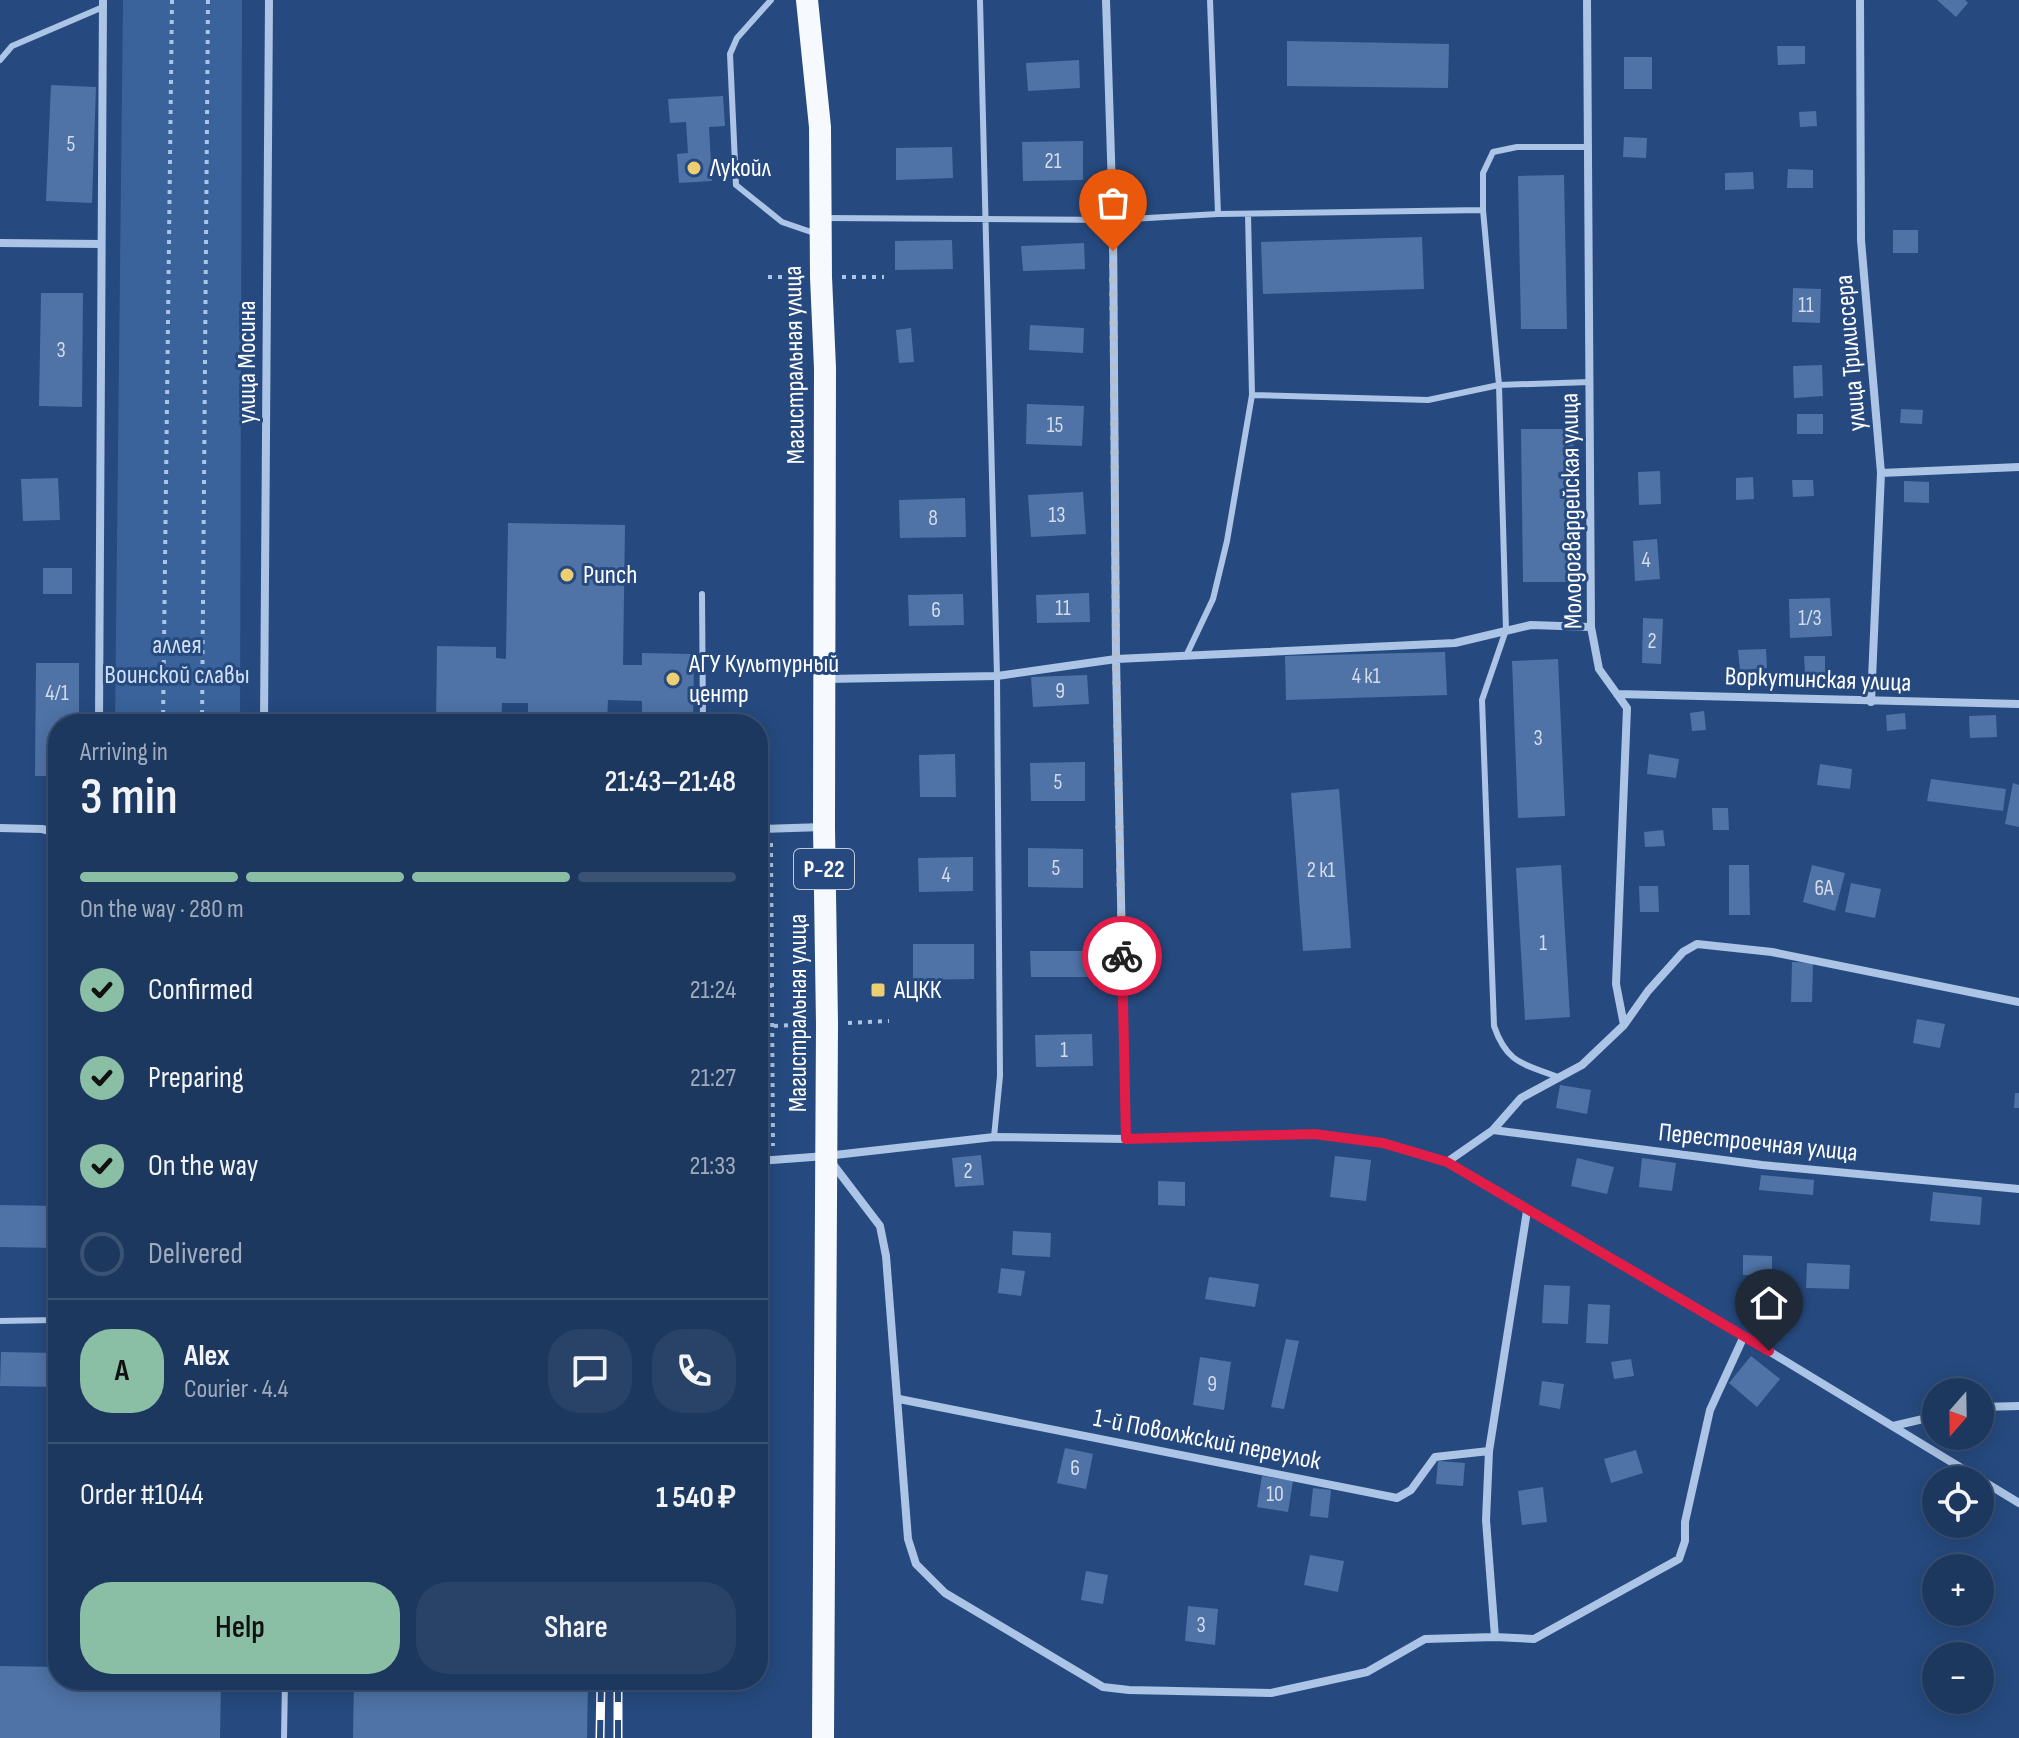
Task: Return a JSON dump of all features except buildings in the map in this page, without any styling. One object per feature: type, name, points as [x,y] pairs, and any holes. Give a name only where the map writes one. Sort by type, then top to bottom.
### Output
[{"type":"highway","name":"Магистральная улица","points":[[807,0],[820,127],[825,368],[827,1024],[823,1738]]},
{"type":"street","name":"улица Мосина","points":[[264,714],[269,0]]},
{"type":"street","points":[[1106,0],[1113,220],[1116,659],[1126,1139]]},
{"type":"street","name":"Молодогвардейская улица","points":[[1587,0],[1591,627],[1599,669],[1627,708],[1616,984],[1624,1025]]},
{"type":"street","name":"улица Трилиссера","points":[[1860,0],[1861,240],[1881,473],[1871,702]]},
{"type":"street","points":[[99,714],[103,3]]},
{"type":"street","points":[[0,243],[101,244]]},
{"type":"street","points":[[1881,473],[2019,467]]},
{"type":"street","points":[[825,679],[997,676],[1116,659],[1455,643],[1531,625],[1591,627]]},
{"type":"street","name":"Воркутинская улица","points":[[1617,694],[2019,704]]},
{"type":"street","points":[[771,829],[824,827]]},
{"type":"street","points":[[0,828],[48,830]]},
{"type":"street","points":[[1447,1162],[1493,1130],[1521,1098],[1582,1065],[1624,1025],[1648,991],[1683,952],[1697,944],[1772,952],[2019,1002]]},
{"type":"street","name":"Перестроечная улица","points":[[1493,1130],[1762,1165],[2019,1189]]},
{"type":"street","points":[[768,1161],[994,1137],[1126,1139],[1314,1134],[1383,1143],[1447,1162],[1744,1336],[2019,1503]]},
{"type":"street","points":[[826,1156],[880,1226],[886,1256],[899,1399],[908,1539],[916,1564],[945,1593],[1103,1687],[1271,1693],[1367,1672],[1425,1639],[1534,1639],[1679,1559],[1710,1410],[1744,1336]]},
{"type":"street","points":[[1495,1637],[1486,1520],[1489,1451],[1527,1211]]},
{"type":"street","name":"1-й Поволжский переулок","points":[[899,1399],[1397,1498],[1411,1490],[1435,1457],[1489,1451]]},
{"type":"street","points":[[1994,1407],[2019,1406]]},
{"type":"street","points":[[1893,1426],[1922,1419]]},
{"type":"lane","points":[[771,0],[737,38],[730,54],[736,185],[782,222],[821,227],[1113,220],[1218,214],[1483,210]]},
{"type":"lane","points":[[980,0],[997,676],[1000,1076],[994,1137]]},
{"type":"lane","points":[[1210,0],[1218,214]]},
{"type":"lane","points":[[0,60],[12,46],[103,3]]},
{"type":"lane","points":[[1558,1077],[1515,1061],[1501,1046],[1494,1026],[1482,700],[1506,630],[1499,385],[1483,210],[1483,173],[1493,152],[1517,147],[1586,147]]},
{"type":"lane","points":[[1186,656],[1213,599],[1227,541],[1252,395],[1248,214]]},
{"type":"lane","points":[[1252,395],[1428,400],[1499,385],[1590,382]]},
{"type":"lane","points":[[702,594],[703,714]]},
{"type":"lane","points":[[1,1322],[48,1320]]},
{"type":"lane","points":[[284,1738],[285,1690]]},
{"type":"path","points":[[163,714],[172,0]]},
{"type":"path","points":[[202,714],[208,0]]},
{"type":"path","points":[[771,829],[773,1161]]},
{"type":"path","points":[[768,986],[774,986]]},
{"type":"green space","name":"аллея Воинской славы","points":[[123,0],[242,0],[240,714],[115,714]]},
{"type":"railway","points":[[600,1738],[601,1690]]},
{"type":"railway","points":[[618,1690],[618,1738]]},
{"type":"way so far","points":[[1113,251],[1122,956]]},
{"type":"place","name":"Лукойл","points":[[694,168]]},
{"type":"place","name":"Punch","points":[[567,575]]},
{"type":"place","name":"АГУ Культурный центр","points":[[673,679]]},
{"type":"place","name":"АЦКК","points":[[878,990]]},
{"type":"route","points":[[1122,956],[1126,1139],[1314,1134],[1383,1143],[1447,1162],[1769,1351]]}]
